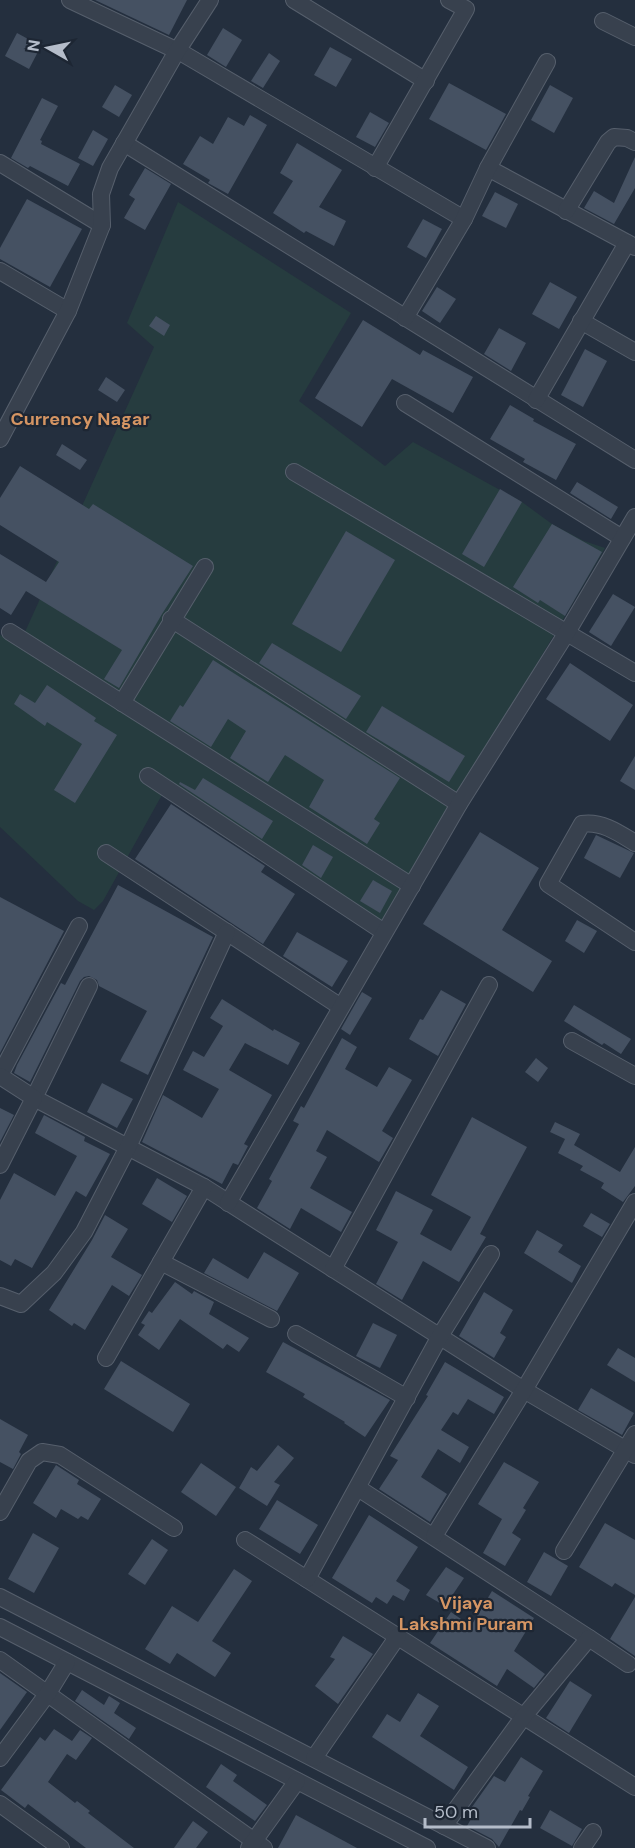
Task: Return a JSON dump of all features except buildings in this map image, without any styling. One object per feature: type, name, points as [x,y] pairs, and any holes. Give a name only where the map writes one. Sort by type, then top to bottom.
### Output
[{"type":"street","points":[[70,0],[180,52],[464,219]]},
{"type":"street","points":[[0,437],[68,311],[102,225],[100,194],[110,168],[210,0]]},
{"type":"street","points":[[375,168],[466,9],[449,0]]},
{"type":"street","points":[[304,2],[426,81]]},
{"type":"street","points":[[603,21],[635,37]]},
{"type":"street","points":[[405,318],[464,219],[488,168],[547,62]]},
{"type":"street","points":[[566,211],[608,142],[614,137],[627,138],[635,142]]},
{"type":"street","points":[[124,143],[635,460]]},
{"type":"street","points":[[0,164],[102,225]]},
{"type":"street","points":[[488,168],[631,245],[581,321],[536,400]]},
{"type":"street","points":[[0,271],[68,311]]},
{"type":"street","points":[[581,321],[635,352]]},
{"type":"street","points":[[405,404],[622,538]]},
{"type":"street","points":[[294,472],[635,673]]},
{"type":"street","points":[[228,1203],[459,804],[566,634],[635,517]]},
{"type":"street","points":[[122,703],[171,619],[205,567]]},
{"type":"street","points":[[171,619],[459,804]]},
{"type":"street","points":[[10,632],[412,886]]},
{"type":"street","points":[[148,776],[384,932]]},
{"type":"street","points":[[635,843],[594,822],[582,824],[548,884],[635,942]]},
{"type":"street","points":[[106,853],[340,1007]]},
{"type":"street","points":[[79,926],[0,1075],[34,1098],[204,1187],[524,1390],[630,1452]]},
{"type":"street","points":[[0,1296],[21,1304],[54,1273],[84,1232],[128,1147],[227,932]]},
{"type":"street","points":[[333,1269],[489,985]]},
{"type":"street","points":[[0,1165],[89,986]]},
{"type":"street","points":[[572,1041],[635,1076]]},
{"type":"street","points":[[106,1358],[204,1187]]},
{"type":"street","points":[[434,1536],[524,1390],[635,1202]]},
{"type":"street","points":[[306,1579],[440,1336],[491,1254]]},
{"type":"street","points":[[161,1262],[270,1319]]},
{"type":"street","points":[[296,1334],[407,1398]]},
{"type":"street","points":[[564,1551],[630,1452],[635,1434]]},
{"type":"street","points":[[0,1512],[29,1461],[42,1452],[60,1455],[174,1528]]},
{"type":"street","points":[[358,1488],[628,1664]]},
{"type":"street","points":[[246,1540],[635,1787]]},
{"type":"street","points":[[0,1597],[488,1848]]},
{"type":"street","points":[[0,1627],[427,1848]]},
{"type":"street","points":[[314,1758],[399,1636]]},
{"type":"street","points":[[444,1826],[524,1716],[589,1638]]},
{"type":"street","points":[[0,1660],[255,1846],[297,1781]]},
{"type":"street","points":[[0,1758],[48,1693],[67,1662]]},
{"type":"street","points":[[0,1804],[62,1848]]},
{"type":"street","points":[[582,1848],[593,1832]]},
{"type":"green space","points":[[178,202],[351,313],[299,401],[385,466],[413,442],[522,502],[552,524],[584,541],[605,548],[377,936],[163,793],[103,901],[94,910],[78,901],[0,827],[0,635],[20,643],[154,347],[127,323]]},
{"type":"district","name":"Currency Nagar","points":[[80,419]]},
{"type":"district","name":"Vijaya Lakshmi Puram","points":[[466,1613]]}]
